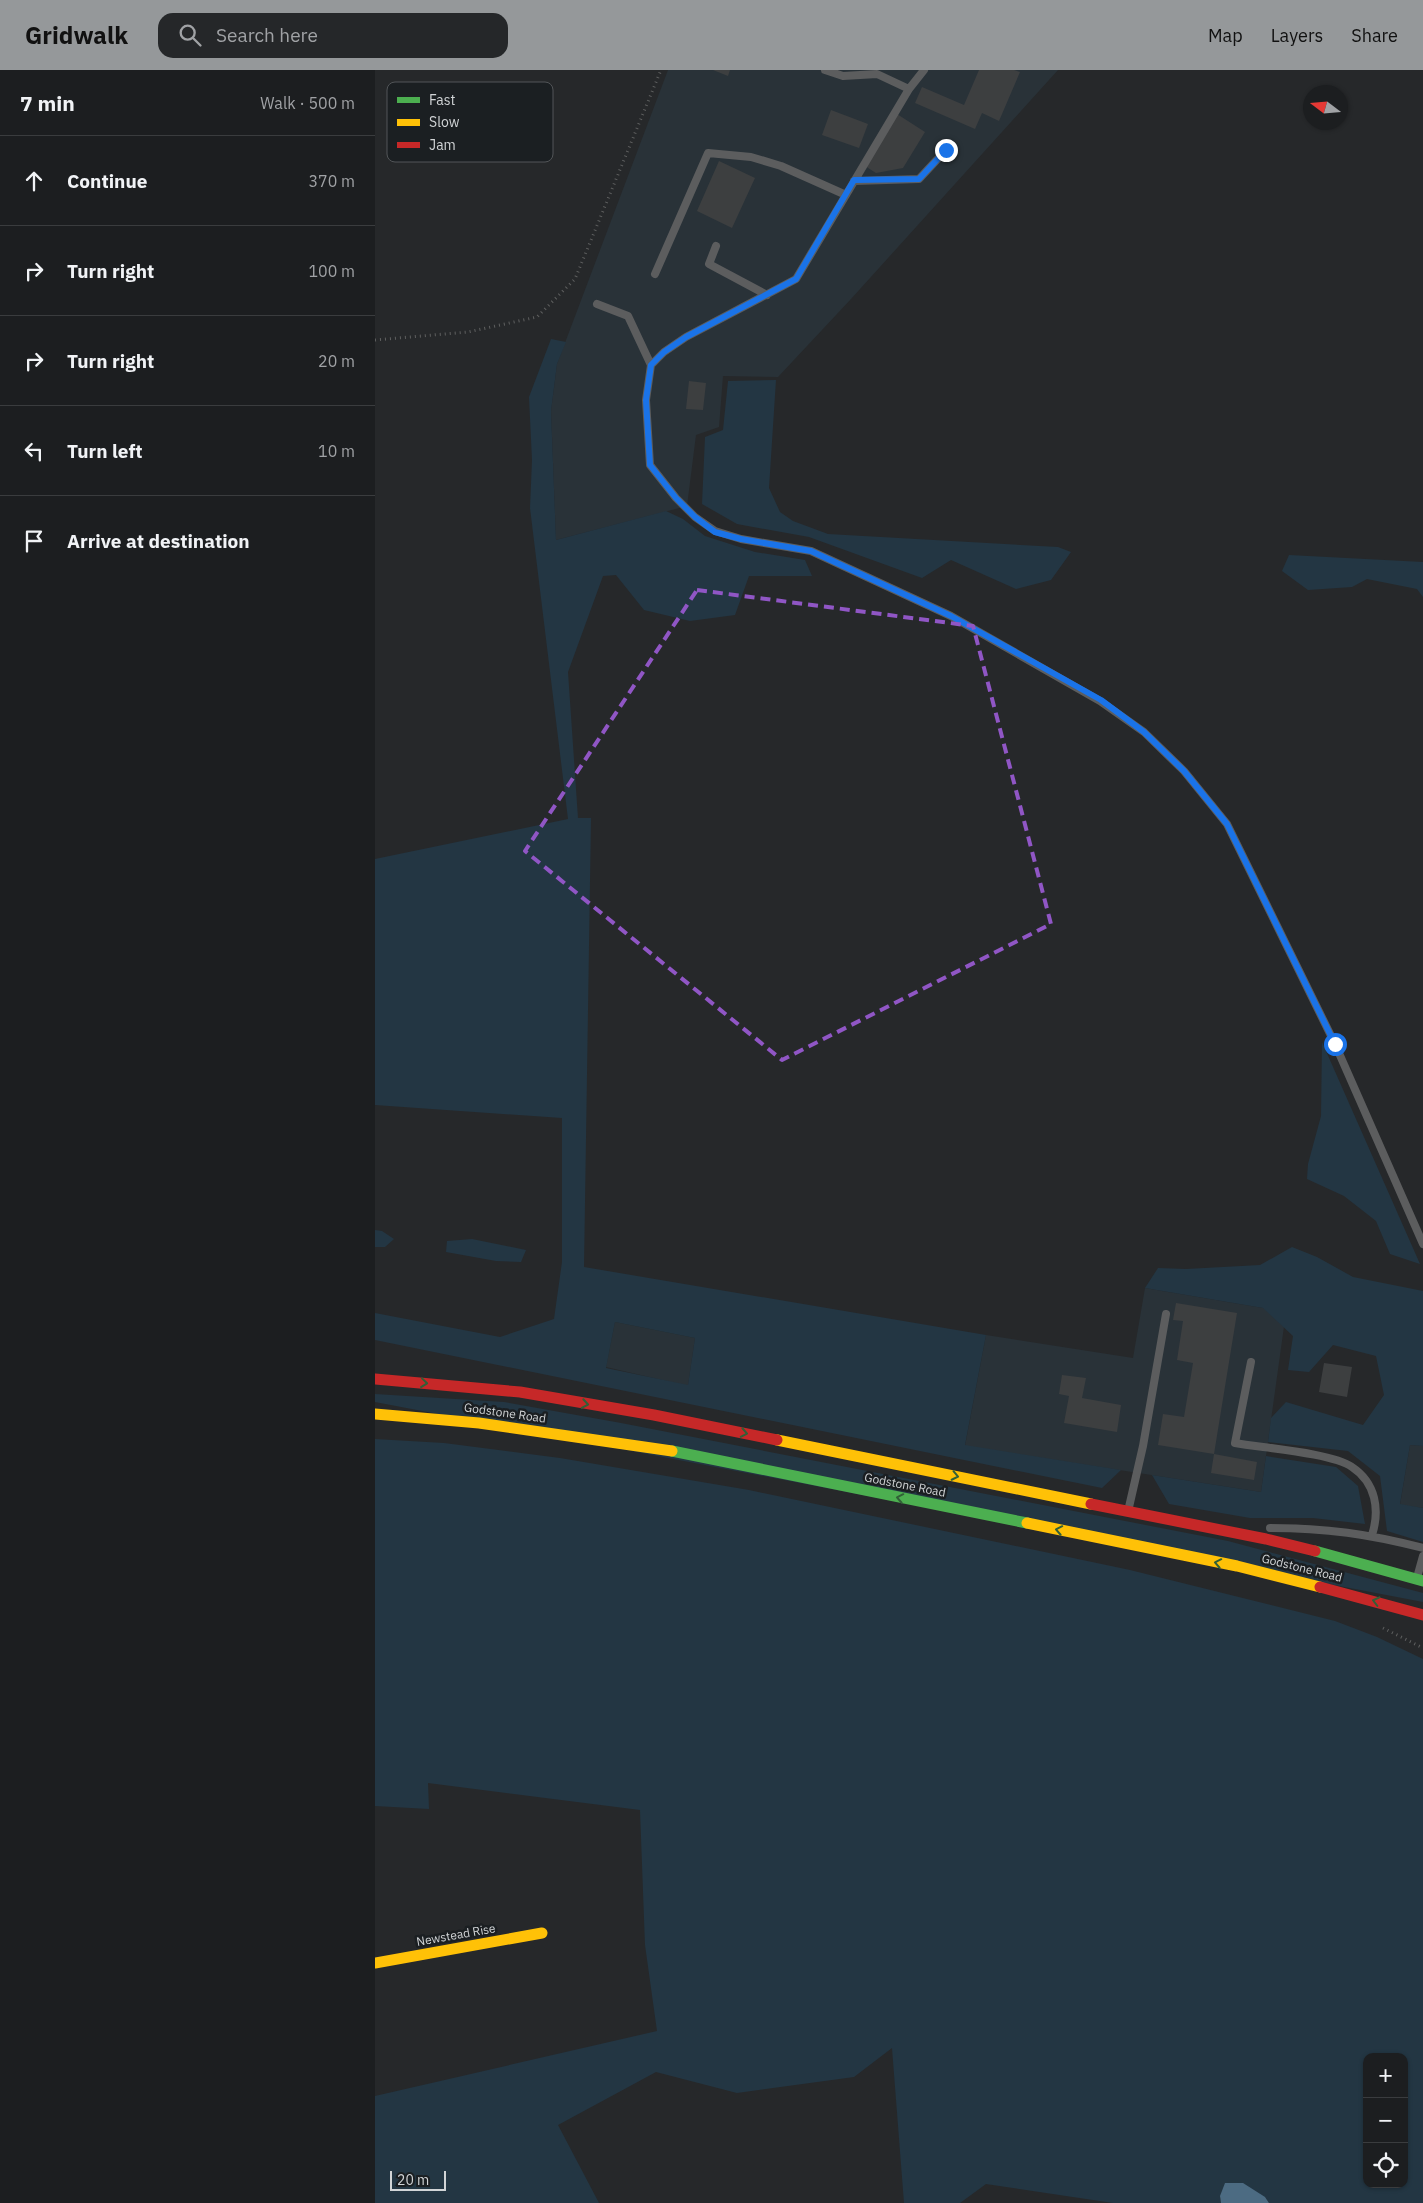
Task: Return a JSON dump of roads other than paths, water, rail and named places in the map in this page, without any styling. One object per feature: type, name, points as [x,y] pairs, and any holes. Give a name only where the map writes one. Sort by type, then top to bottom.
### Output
[{"type":"main road","name":"Godstone Road","points":[[375,1379],[520,1392],[654,1415],[1227,1531],[1362,1563],[1420,1579]]},
{"type":"main road","name":"Godstone Road","points":[[375,1414],[479,1423],[665,1450],[1237,1566],[1385,1603],[1423,1615]]},
{"type":"main road","name":"Newstead Rise","points":[[375,1963],[542,1934]]},
{"type":"lane","points":[[825,70],[843,76],[877,74],[909,88]]},
{"type":"lane","points":[[651,365],[664,352],[686,337],[796,279],[909,88],[924,70]]},
{"type":"lane","points":[[854,180],[919,179],[946,150]]},
{"type":"lane","points":[[655,274],[708,153],[751,157],[781,166],[846,196]]},
{"type":"lane","points":[[716,246],[709,264],[767,295]]},
{"type":"lane","points":[[597,304],[628,316],[651,365],[646,400],[650,465],[676,498],[695,517],[715,532],[741,539],[811,551],[951,616],[1101,700],[1144,732],[1184,771],[1227,824],[1335,1044],[1423,1244]]},
{"type":"lane","points":[[1129,1511],[1143,1446],[1165,1314]]},
{"type":"lane","points":[[1251,1362],[1235,1443],[1319,1456],[1351,1466],[1367,1480],[1376,1502],[1376,1522],[1372,1535]]},
{"type":"lane","points":[[389,1373],[403,1381]]},
{"type":"lane","points":[[1227,1531],[1255,1528]]},
{"type":"lane","points":[[1264,1528],[1312,1528],[1372,1535],[1423,1548]]},
{"type":"lane","points":[[1420,1579],[1423,1556]]}]
